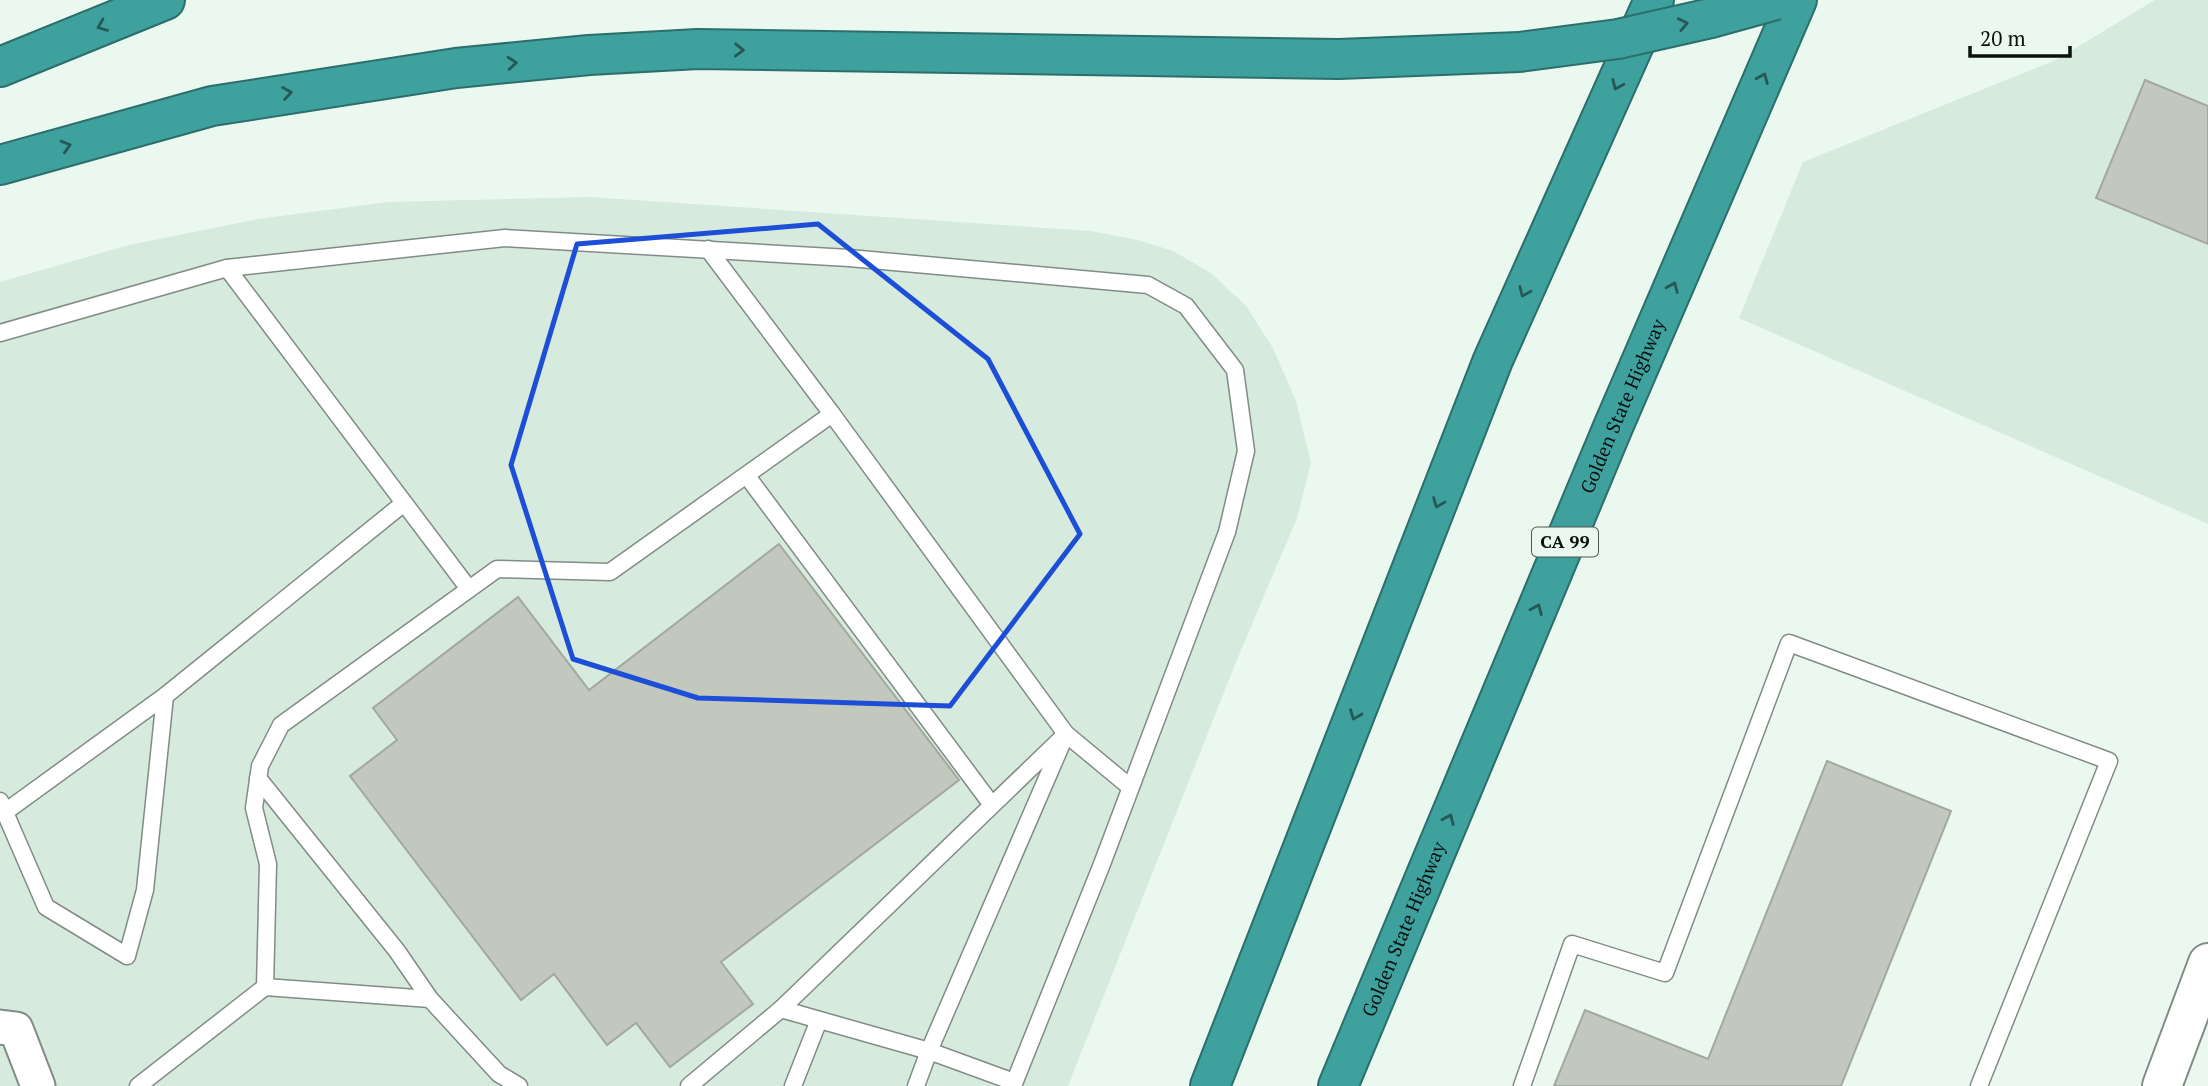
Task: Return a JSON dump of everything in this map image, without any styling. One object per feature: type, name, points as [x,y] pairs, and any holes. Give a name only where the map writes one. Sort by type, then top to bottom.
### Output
[{"type":"highway","points":[[0,67],[165,0]]},
{"type":"highway","points":[[1210,1086],[1493,360],[1654,0]]},
{"type":"highway","points":[[0,165],[212,106],[456,68],[589,55],[698,49],[1339,59],[1519,52],[1618,38],[1711,18],[1776,0]]},
{"type":"highway","name":"Golden State Highway","points":[[1338,1086],[1613,427],[1797,0]]},
{"type":"street","points":[[2162,1086],[2208,963]]},
{"type":"street","points":[[8,1028],[38,1086]]},
{"type":"lane","points":[[0,333],[227,268],[505,238],[849,257],[1148,285],[1186,306],[1235,370],[1246,451],[1227,532],[1102,864],[1014,1084],[929,1051],[781,1009]]},
{"type":"lane","points":[[708,249],[1066,734],[1130,787]]},
{"type":"lane","points":[[227,268],[469,589]]},
{"type":"lane","points":[[265,987],[268,864],[254,808],[260,765],[281,725],[497,569],[610,572],[832,414]]},
{"type":"lane","points":[[747,476],[992,805]]},
{"type":"lane","points":[[165,696],[145,890],[127,956],[46,906],[2,806],[165,696],[404,503]]},
{"type":"lane","points":[[1522,1086],[1572,944],[1665,973],[1789,643],[2109,761],[1979,1086]]},
{"type":"lane","points":[[689,1086],[781,1009],[1066,734]]},
{"type":"lane","points":[[916,1086],[1066,734]]},
{"type":"lane","points":[[258,778],[397,951],[429,999],[499,1074],[519,1086]]},
{"type":"lane","points":[[138,1086],[265,987],[429,999]]},
{"type":"lane","points":[[793,1086],[818,1020]]},
{"type":"highlighted area","points":[[818,224],[988,359],[1080,534],[950,706],[698,698],[573,659],[511,465],[577,244]]},
{"type":"shaded area","points":[[2155,0],[2208,0],[2208,524],[1739,318],[1803,162],[2056,60]]},
{"type":"shaded area","points":[[590,197],[1091,231],[1138,240],[1173,251],[1211,273],[1246,306],[1273,348],[1296,401],[1311,463],[1297,518],[1236,662],[1068,1086],[0,1086],[0,282],[129,245],[258,219],[388,202]]},
{"type":"building","points":[[2145,80],[2208,106],[2208,244],[2096,198]]},
{"type":"building","points":[[779,544],[959,780],[721,962],[753,1004],[670,1067],[636,1023],[607,1045],[554,974],[521,1000],[350,776],[397,740],[373,708],[518,597],[589,690]]},
{"type":"building","points":[[1827,761],[1951,811],[1841,1086],[1554,1086],[1585,1010],[1708,1059]]}]
